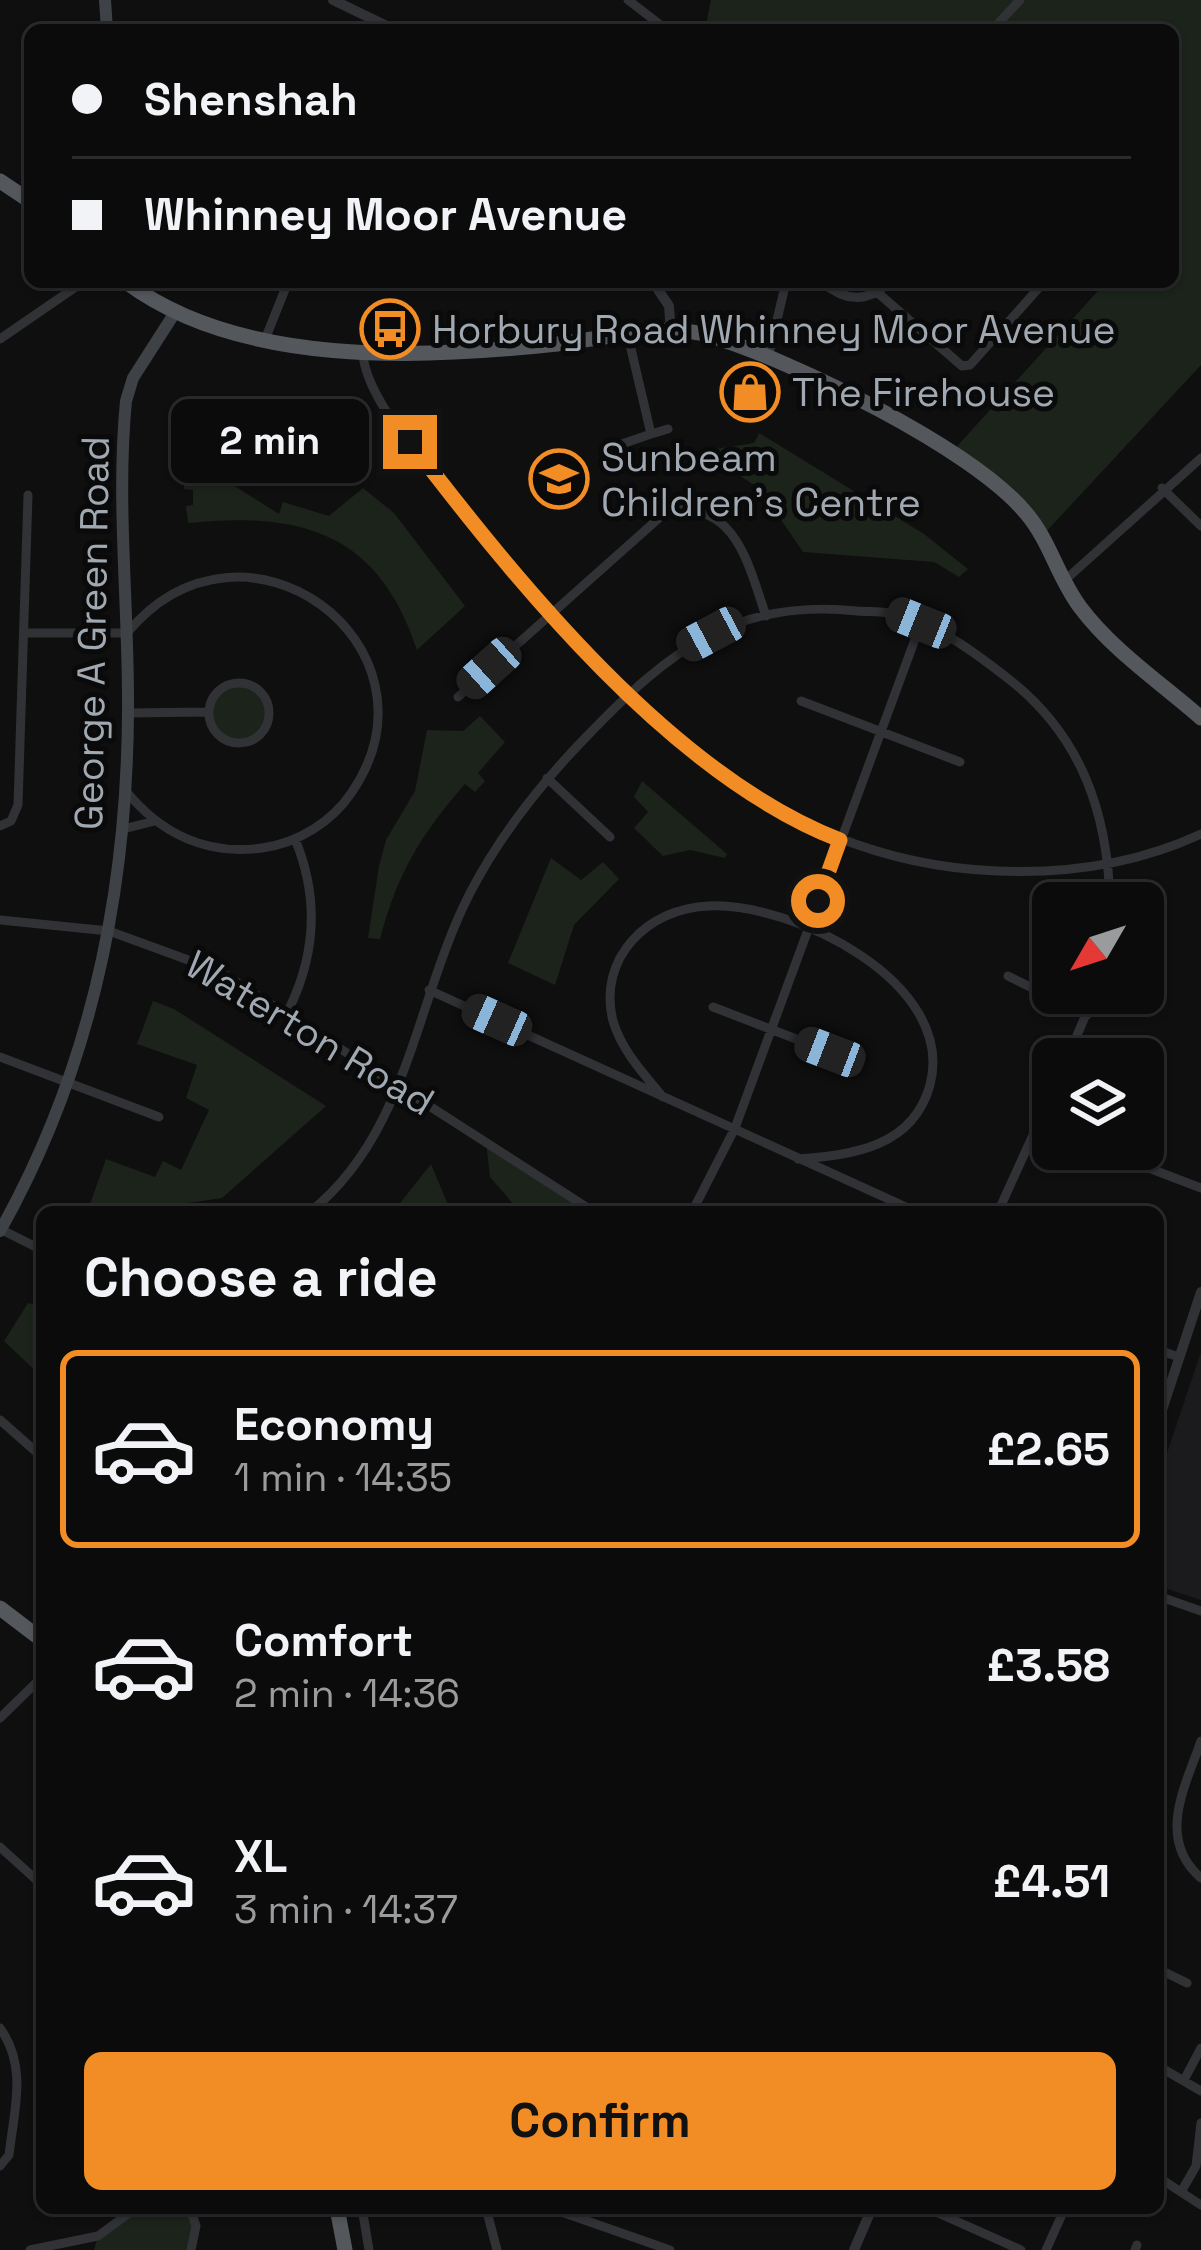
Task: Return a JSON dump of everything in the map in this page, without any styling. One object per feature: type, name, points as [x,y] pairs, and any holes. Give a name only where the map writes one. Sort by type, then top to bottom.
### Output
[{"type":"highway","points":[[135,288],[173,314],[264,342],[470,350],[671,333],[707,335],[768,358],[865,404],[1004,492],[1042,536],[1064,581],[1104,634],[1201,718]]},
{"type":"highway","points":[[0,1608],[36,1635]]},
{"type":"highway","points":[[338,2214],[344,2250]]},
{"type":"main road","name":"George A Green Road","points":[[0,1230],[70,1083],[109,932],[126,790],[126,401],[133,378],[173,314]]},
{"type":"street","points":[[333,0],[382,24]]},
{"type":"street","points":[[628,0],[660,24]]},
{"type":"street","points":[[998,24],[1020,0]]},
{"type":"street","points":[[665,24],[670,11]]},
{"type":"street","points":[[0,338],[74,288]]},
{"type":"street","points":[[264,342],[286,288]]},
{"type":"street","points":[[657,288],[669,306],[671,333]]},
{"type":"street","points":[[768,358],[785,288]]},
{"type":"street","points":[[829,288],[840,297],[878,293],[883,288]]},
{"type":"street","points":[[878,293],[962,366],[970,364],[1039,288]]},
{"type":"street","points":[[628,336],[651,434]]},
{"type":"street","points":[[363,349],[369,379],[391,416],[551,612],[628,691],[728,781],[787,819],[911,860],[976,870],[1032,872],[1108,865],[1201,834]]},
{"type":"street","points":[[619,445],[668,429]]},
{"type":"street","points":[[1064,581],[1162,488],[1201,458]]},
{"type":"street","points":[[1162,488],[1201,526]]},
{"type":"street","points":[[0,826],[10,821],[18,806],[28,494]]},
{"type":"street","points":[[458,697],[653,519],[683,509],[716,517],[734,533],[766,616]]},
{"type":"street","points":[[26,633],[127,633],[171,593],[235,575],[300,589],[351,632],[376,693],[369,759],[333,814],[296,839],[272,847],[223,850],[176,835],[155,821],[126,790]]},
{"type":"street","points":[[316,1206],[361,1160],[400,1083],[429,990],[485,865],[547,778],[628,691],[680,650],[766,616],[830,608],[898,614],[921,623],[1000,673],[1056,726],[1097,800],[1109,882]]},
{"type":"street","points":[[695,1206],[734,1128],[921,623]]},
{"type":"street","points":[[244,683],[256,688],[270,709],[263,733],[241,744],[218,735],[208,712],[220,689],[244,683]]},
{"type":"street","points":[[801,701],[961,762]]},
{"type":"street","points":[[128,713],[208,712]]},
{"type":"street","points":[[547,778],[610,837]]},
{"type":"street","points":[[123,829],[155,821]]},
{"type":"street","points":[[288,1011],[302,978],[312,926],[310,890],[296,839]]},
{"type":"street","points":[[663,1096],[627,1053],[614,1022],[613,975],[627,946],[653,921],[711,905],[808,927],[857,952],[899,988],[928,1035],[933,1055],[932,1078],[915,1118],[875,1147],[847,1156],[798,1159]]},
{"type":"street","name":"Waterton Road","points":[[0,920],[109,932],[189,957],[288,1011],[585,1206]]},
{"type":"street","points":[[1009,976],[1087,1015],[1077,1038]]},
{"type":"street","points":[[429,990],[903,1206]]},
{"type":"street","points":[[712,1007],[830,1052]]},
{"type":"street","points":[[607,1071],[627,1053]]},
{"type":"street","points":[[0,1057],[159,1117]]},
{"type":"street","points":[[1001,1206],[1032,1138]]},
{"type":"street","points":[[847,1156],[847,1181]]},
{"type":"street","points":[[1154,1170],[1201,1188]]},
{"type":"street","points":[[0,1230],[36,1247]]},
{"type":"street","points":[[1164,1389],[1201,1292]]},
{"type":"street","points":[[1164,1352],[1179,1357]]},
{"type":"street","points":[[0,1420],[36,1452]]},
{"type":"street","points":[[1164,1599],[1201,1611]]},
{"type":"street","points":[[0,1718],[36,1683]]},
{"type":"street","points":[[1201,1741],[1175,1828],[1184,1859],[1201,1878]]},
{"type":"street","points":[[0,1847],[36,1880]]},
{"type":"street","points":[[1164,1971],[1184,1979]]},
{"type":"street","points":[[0,2028],[19,2061],[9,2155],[0,2166]]},
{"type":"street","points":[[1184,2080],[1201,2048]]},
{"type":"street","points":[[1164,2069],[1201,2091]]},
{"type":"street","points":[[1181,2192],[1196,2166],[1201,2123]]},
{"type":"street","points":[[1164,2181],[1201,2205]]},
{"type":"street","points":[[30,2250],[98,2236],[128,2214]]},
{"type":"street","points":[[191,2250],[196,2226],[192,2214]]},
{"type":"street","points":[[363,2214],[369,2250]]},
{"type":"street","points":[[488,2214],[497,2250]]},
{"type":"street","points":[[567,2214],[670,2250]]},
{"type":"street","points":[[854,2250],[869,2214]]},
{"type":"street","points":[[940,2214],[1021,2250]]},
{"type":"street","points":[[1046,2250],[1062,2214]]},
{"type":"shaded area","points":[[711,0],[1201,0],[1201,365],[1043,535],[1027,514],[950,454],[1101,288],[1179,288],[1179,24],[706,24]]},
{"type":"shaded area","points":[[759,433],[924,534],[968,569],[959,577],[934,562],[803,552],[760,489],[702,451],[754,443]]},
{"type":"shaded area","points":[[184,471],[233,485],[279,514],[283,502],[329,516],[363,488],[394,513],[465,606],[417,650],[401,611],[381,580],[331,538],[267,521],[188,523],[186,506],[193,505],[193,490],[184,489]]},
{"type":"shaded area","points":[[239,687],[257,695],[265,713],[257,731],[239,739],[221,731],[213,713],[221,695]]},
{"type":"shaded area","points":[[480,716],[505,742],[478,773],[485,781],[475,792],[465,784],[435,821],[403,874],[380,939],[368,938],[386,840],[415,791],[427,730],[463,731]]},
{"type":"shaded area","points":[[642,781],[727,854],[725,858],[690,850],[663,856],[634,828],[648,812],[634,797]]},
{"type":"shaded area","points":[[551,858],[581,880],[603,862],[619,879],[574,925],[555,985],[508,963]]},
{"type":"shaded area","points":[[153,1001],[174,1009],[326,1106],[222,1198],[169,1206],[89,1206],[106,1159],[155,1177],[163,1161],[181,1170],[209,1110],[186,1098],[197,1065],[137,1044]]},
{"type":"shaded area","points":[[486,1141],[584,1206],[515,1206],[490,1177]]},
{"type":"shaded area","points":[[431,1164],[448,1206],[398,1206]]},
{"type":"shaded area","points":[[28,1303],[36,1305],[36,1371],[4,1341]]},
{"type":"shaded area","points":[[1201,1352],[1201,1600],[1164,1588],[1164,1462]]},
{"type":"shaded area","points":[[128,2214],[192,2214],[196,2226],[191,2250],[94,2250],[98,2236]]},
{"type":"place","name":"Horbury Road Whinney Moor Avenue","points":[[390,329]]},
{"type":"place","name":"The Firehouse","points":[[750,392]]},
{"type":"place","name":"Sunbeam Children's Centre","points":[[559,479]]},
{"type":"route","points":[[410,442],[493,546],[628,691],[728,781],[787,819],[840,840],[818,901]]}]
